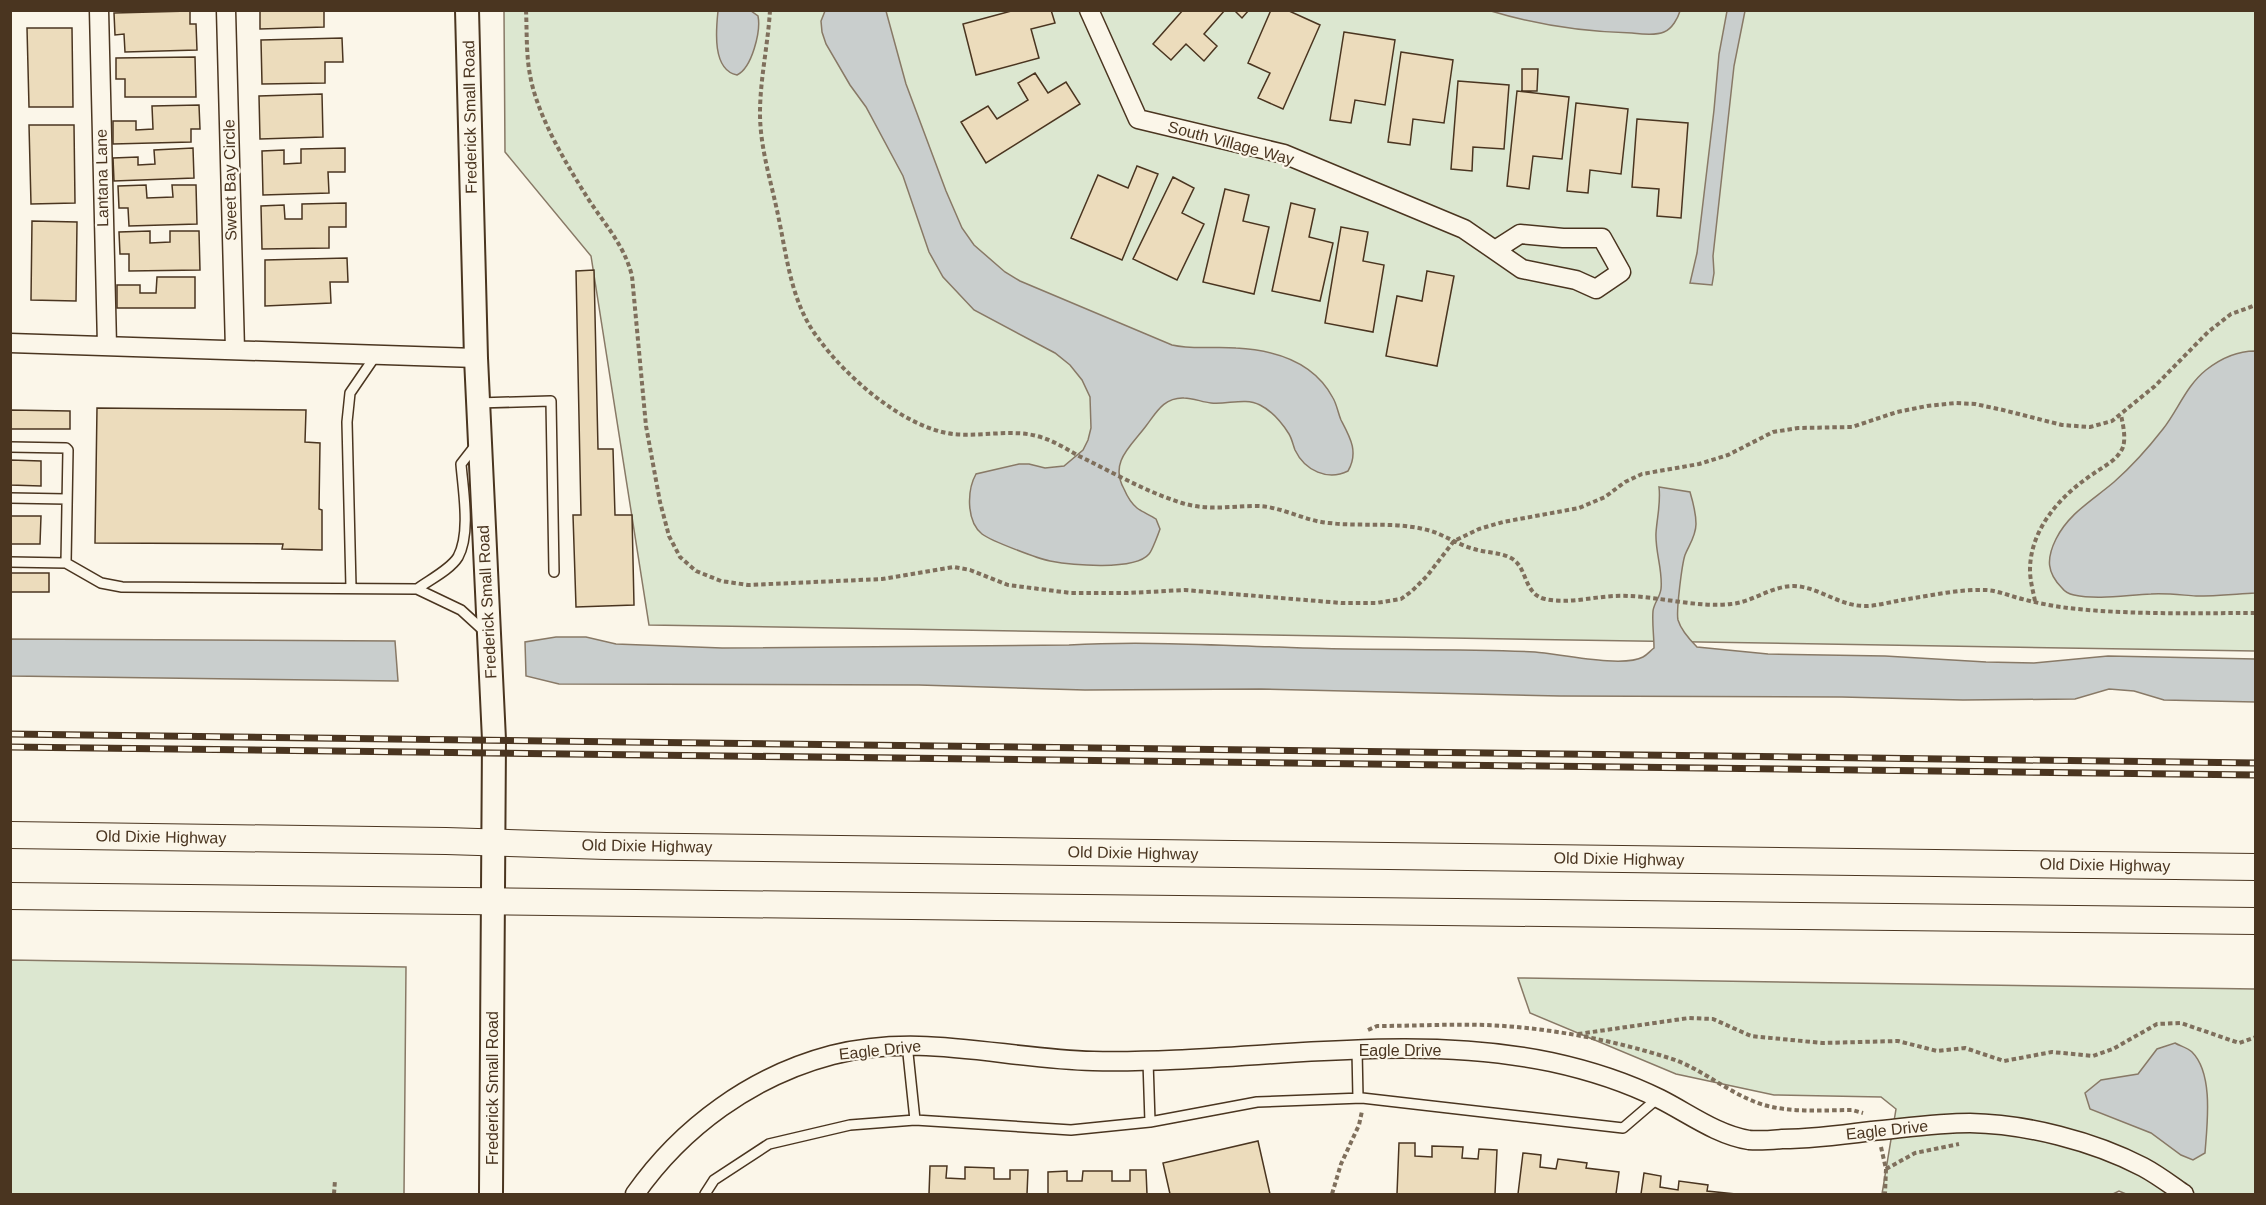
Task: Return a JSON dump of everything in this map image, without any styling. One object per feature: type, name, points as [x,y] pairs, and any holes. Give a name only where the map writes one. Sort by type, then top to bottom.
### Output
[{"type":"main road","name":"Old Dixie Highway","points":[[10,835],[492,842],[606,846],[2256,867]]},
{"type":"main road","points":[[10,896],[2256,921]]},
{"type":"street","name":"Lantana Lane","points":[[99,10],[106,345]]},
{"type":"street","name":"Sweet Bay Circle","points":[[226,10],[235,350]]},
{"type":"street","name":"Frederick Small Road","points":[[467,10],[476,358],[494,740],[491,1194]]},
{"type":"street","name":"South Village Way","points":[[1089,10],[1138,119],[1284,154],[1464,228],[1495,250],[1522,269],[1576,280],[1596,289],[1621,272],[1602,238],[1563,238],[1520,234],[1495,250]]},
{"type":"street","points":[[10,343],[476,358]]},
{"type":"street","name":"Eagle Drive","points":[[635,1194],[655,1167],[686,1135],[721,1106],[763,1081],[833,1054],[907,1044],[937,1045],[1088,1061],[1148,1061],[1358,1050],[1438,1049],[1518,1057],[1593,1073],[1658,1098],[1734,1136],[1750,1140],[1807,1139],[1941,1124],[1974,1123],[2042,1132],[2085,1142],[2145,1168],[2184,1194]]},
{"type":"lane","points":[[351,587],[347,422],[351,393],[376,355]]},
{"type":"lane","points":[[478,403],[551,401],[554,572]]},
{"type":"lane","points":[[417,589],[457,558],[464,536],[462,464],[480,441]]},
{"type":"lane","points":[[10,447],[66,448],[69,454],[66,563]]},
{"type":"lane","points":[[10,498],[66,499]]},
{"type":"lane","points":[[10,562],[66,563],[101,583],[122,587],[417,589],[461,610],[489,636]]},
{"type":"lane","points":[[907,1044],[915,1120]]},
{"type":"lane","points":[[1358,1050],[1358,1098]]},
{"type":"lane","points":[[1148,1061],[1150,1122]]},
{"type":"lane","points":[[705,1194],[714,1180],[769,1144],[850,1125],[915,1120],[1071,1130],[1150,1122],[1257,1102],[1358,1098],[1623,1128],[1658,1098]]},
{"type":"path","points":[[526,10],[530,75],[536,99],[580,186],[617,238],[628,258],[632,276],[646,426],[669,536],[680,557],[696,571],[721,580],[748,585],[882,579],[954,567],[970,570],[1008,585],[1071,593],[1185,590],[1312,602],[1376,603],[1401,599],[1412,591],[1454,541],[1503,522],[1579,508],[1642,474],[1699,464],[1728,455],[1773,432],[1798,428],[1852,427],[1897,412],[1955,403],[1994,408],[2062,425],[2090,427],[2112,422],[2155,386],[2208,332],[2231,314],[2256,305]]},
{"type":"path","points":[[770,10],[760,115],[763,148],[787,267],[800,307],[816,336],[843,367],[865,387],[913,421],[934,430],[953,434],[1034,435],[1057,443],[1126,479],[1183,503],[1213,509],[1257,506],[1279,509],[1305,519],[1327,523],[1381,523],[1433,531],[1471,549],[1514,559],[1522,568],[1527,584],[1536,596],[1546,600],[1628,596],[1709,605],[1734,604],[1773,589],[1790,586],[1808,588],[1850,605],[1869,606],[1970,590],[1994,590],[2065,608],[2110,611],[2256,613]]},
{"type":"path","points":[[2035,602],[2030,571],[2033,548],[2046,520],[2064,495],[2114,460],[2123,447],[2124,432],[2121,415]]},
{"type":"path","points":[[1575,1034],[1689,1018],[1713,1019],[1751,1036],[1822,1043],[1898,1041],[1937,1051],[1965,1048],[2004,1061],[2052,1052],[2093,1056],[2113,1049],[2157,1024],[2181,1023],[2238,1043],[2256,1036]]},
{"type":"path","points":[[1332,1194],[1341,1164],[1359,1125],[1362,1109]]},
{"type":"path","points":[[1886,1169],[1916,1154],[1964,1143]]},
{"type":"path","points":[[334,1194],[335,1180]]},
{"type":"green space","points":[[504,11],[2255,11],[2255,651],[649,625],[591,256],[505,152]]},
{"type":"green space","points":[[11,960],[406,967],[404,1194],[11,1194]]},
{"type":"green space","points":[[1518,978],[2255,989],[2255,1194],[2126,1194],[2119,1191],[2113,1194],[1882,1194],[1896,1109],[1881,1097],[1774,1095],[1676,1074],[1530,1013]]},
{"type":"shaded area","points":[[1680,10],[1678,17],[1667,31],[1648,34],[1560,27],[1491,11]]},
{"type":"shaded area","points":[[718,11],[751,11],[758,16],[758,31],[751,57],[737,75],[729,72],[719,58]]},
{"type":"shaded area","points":[[825,11],[886,11],[906,84],[946,191],[962,228],[974,245],[1005,272],[1020,281],[1172,345],[1250,349],[1278,355],[1304,367],[1325,386],[1334,401],[1352,445],[1353,457],[1348,471],[1333,475],[1311,469],[1299,457],[1283,426],[1273,414],[1260,405],[1242,401],[1217,403],[1177,398],[1166,403],[1157,411],[1120,462],[1120,479],[1128,497],[1137,508],[1156,519],[1160,529],[1149,554],[1142,559],[1117,565],[1060,563],[1044,560],[982,534],[973,521],[970,505],[971,488],[976,474],[1019,464],[1045,468],[1064,466],[1083,450],[1088,440],[1091,428],[1090,397],[1082,380],[1070,365],[1055,353],[974,310],[943,277],[929,252],[903,176],[866,107],[826,44],[821,21]]},
{"type":"shaded area","points":[[1727,11],[1745,11],[1734,66],[1713,256],[1714,273],[1712,285],[1690,283],[1697,253],[1719,54]]},
{"type":"shaded area","points":[[2255,351],[2255,593],[2093,597],[2074,595],[2064,591],[2053,577],[2050,565],[2051,553],[2061,530],[2082,508],[2140,457],[2163,429],[2199,376],[2229,356]]},
{"type":"shaded area","points":[[1659,487],[1690,492],[1693,504],[1696,528],[1684,560],[1678,620],[1697,647],[1768,654],[1885,656],[1986,662],[2034,663],[2108,656],[2255,659],[2255,702],[2164,700],[2134,691],[2109,689],[2075,699],[1963,700],[1560,696],[1261,689],[1085,690],[919,685],[559,684],[526,676],[525,642],[556,637],[586,637],[616,644],[722,648],[1148,643],[1535,652],[1607,661],[1634,660],[1654,648],[1653,611],[1661,582],[1656,540]]},
{"type":"shaded area","points":[[11,639],[395,641],[398,681],[11,676]]},
{"type":"shaded area","points":[[2175,1043],[2190,1051],[2199,1062],[2206,1086],[2208,1115],[2205,1153],[2193,1160],[2181,1155],[2151,1133],[2090,1109],[2085,1093],[2101,1080],[2138,1074],[2157,1049]]},
{"type":"building","points":[[260,10],[324,10],[324,27],[260,29]]},
{"type":"building","points":[[1015,10],[1051,10],[1055,23],[1031,29],[1039,58],[976,75],[963,24]]},
{"type":"building","points":[[1183,10],[1225,10],[1204,34],[1217,46],[1204,61],[1186,44],[1171,60],[1153,44]]},
{"type":"building","points":[[1234,10],[1249,10],[1242,18]]},
{"type":"building","points":[[1271,10],[1287,10],[1320,25],[1283,109],[1258,98],[1270,73],[1248,63]]},
{"type":"building","points":[[190,11],[190,24],[196,24],[197,50],[125,52],[124,34],[115,35],[114,13]]},
{"type":"building","points":[[27,28],[72,28],[73,107],[29,107]]},
{"type":"building","points":[[1344,32],[1395,40],[1385,105],[1355,100],[1351,123],[1330,120]]},
{"type":"building","points":[[342,38],[343,62],[325,62],[325,83],[262,84],[261,40]]},
{"type":"building","points":[[1401,52],[1453,60],[1444,123],[1413,119],[1410,145],[1388,142]]},
{"type":"building","points":[[195,57],[196,97],[125,97],[125,79],[116,79],[116,58]]},
{"type":"building","points":[[1522,69],[1538,69],[1537,91],[1522,91]]},
{"type":"building","points":[[1035,73],[1048,93],[1066,82],[1080,104],[986,163],[961,122],[988,106],[997,119],[1028,100],[1018,83]]},
{"type":"building","points":[[1458,81],[1509,85],[1504,149],[1473,147],[1472,171],[1451,169]]},
{"type":"building","points":[[1517,91],[1569,97],[1562,159],[1533,156],[1529,189],[1507,186]]},
{"type":"building","points":[[322,94],[323,137],[260,139],[259,96]]},
{"type":"building","points":[[1576,103],[1628,109],[1621,174],[1590,170],[1588,193],[1567,191]]},
{"type":"building","points":[[199,105],[200,129],[191,129],[191,142],[113,144],[113,121],[136,121],[136,130],[153,129],[152,106]]},
{"type":"building","points":[[1637,119],[1688,123],[1681,218],[1657,216],[1659,189],[1632,187]]},
{"type":"building","points":[[29,125],[74,125],[75,203],[31,204]]},
{"type":"building","points":[[193,148],[194,178],[114,181],[113,158],[138,157],[138,165],[155,164],[154,150]]},
{"type":"building","points":[[345,148],[345,172],[328,172],[329,193],[263,195],[262,151],[284,150],[284,164],[301,163],[301,149]]},
{"type":"building","points":[[1137,166],[1158,174],[1122,260],[1071,238],[1098,175],[1128,188]]},
{"type":"building","points":[[1173,177],[1194,188],[1182,213],[1204,224],[1177,280],[1133,259]]},
{"type":"building","points":[[146,185],[147,198],[173,197],[172,185],[196,185],[197,224],[129,226],[128,208],[119,208],[118,186]]},
{"type":"building","points":[[1225,189],[1249,195],[1243,221],[1269,227],[1254,294],[1203,282]]},
{"type":"building","points":[[346,203],[346,227],[329,227],[329,248],[262,249],[261,206],[284,205],[285,219],[302,219],[302,204]]},
{"type":"building","points":[[1291,203],[1315,209],[1309,237],[1333,243],[1320,301],[1272,291]]},
{"type":"building","points":[[32,221],[77,222],[76,301],[31,300]]},
{"type":"building","points":[[1341,227],[1368,232],[1363,261],[1384,265],[1373,332],[1325,323]]},
{"type":"building","points":[[150,231],[150,243],[170,242],[170,231],[199,231],[200,270],[129,271],[129,254],[120,254],[119,232]]},
{"type":"building","points":[[347,258],[348,282],[330,282],[331,303],[265,306],[265,260]]},
{"type":"building","points":[[594,270],[598,449],[613,449],[615,515],[632,515],[634,605],[576,607],[573,515],[581,515],[576,271]]},
{"type":"building","points":[[1427,271],[1454,276],[1437,366],[1386,356],[1397,296],[1422,301]]},
{"type":"building","points":[[157,277],[195,277],[195,308],[117,308],[117,285],[140,285],[140,293],[156,293]]},
{"type":"building","points":[[97,408],[306,410],[305,442],[320,443],[319,509],[322,510],[322,550],[282,549],[283,544],[95,543]]},
{"type":"building","points":[[10,410],[70,411],[70,429],[10,429]]},
{"type":"building","points":[[10,460],[41,461],[41,486],[10,485]]},
{"type":"building","points":[[10,516],[41,516],[40,544],[10,544]]},
{"type":"building","points":[[10,573],[49,573],[49,592],[10,592]]},
{"type":"building","points":[[1258,1141],[1270,1194],[1170,1194],[1163,1163]]},
{"type":"building","points":[[1399,1143],[1415,1143],[1415,1156],[1432,1157],[1432,1146],[1463,1147],[1462,1158],[1478,1159],[1479,1149],[1497,1150],[1495,1194],[1397,1194]]},
{"type":"building","points":[[1523,1153],[1541,1155],[1540,1167],[1556,1169],[1558,1159],[1587,1163],[1586,1168],[1619,1172],[1616,1194],[1518,1194]]},
{"type":"building","points":[[930,1166],[947,1166],[946,1178],[965,1179],[965,1167],[994,1168],[994,1179],[1010,1179],[1010,1170],[1028,1170],[1027,1194],[929,1194]]},
{"type":"building","points":[[1130,1170],[1146,1170],[1147,1194],[1048,1194],[1048,1172],[1067,1171],[1067,1181],[1082,1181],[1083,1171],[1112,1171],[1112,1181],[1130,1181]]},
{"type":"building","points":[[1644,1173],[1661,1176],[1660,1187],[1678,1190],[1679,1181],[1708,1185],[1707,1191],[1736,1194],[1641,1194]]},
{"type":"railway","points":[[10,734],[2256,763]]},
{"type":"railway","points":[[10,747],[2256,775]]}]
